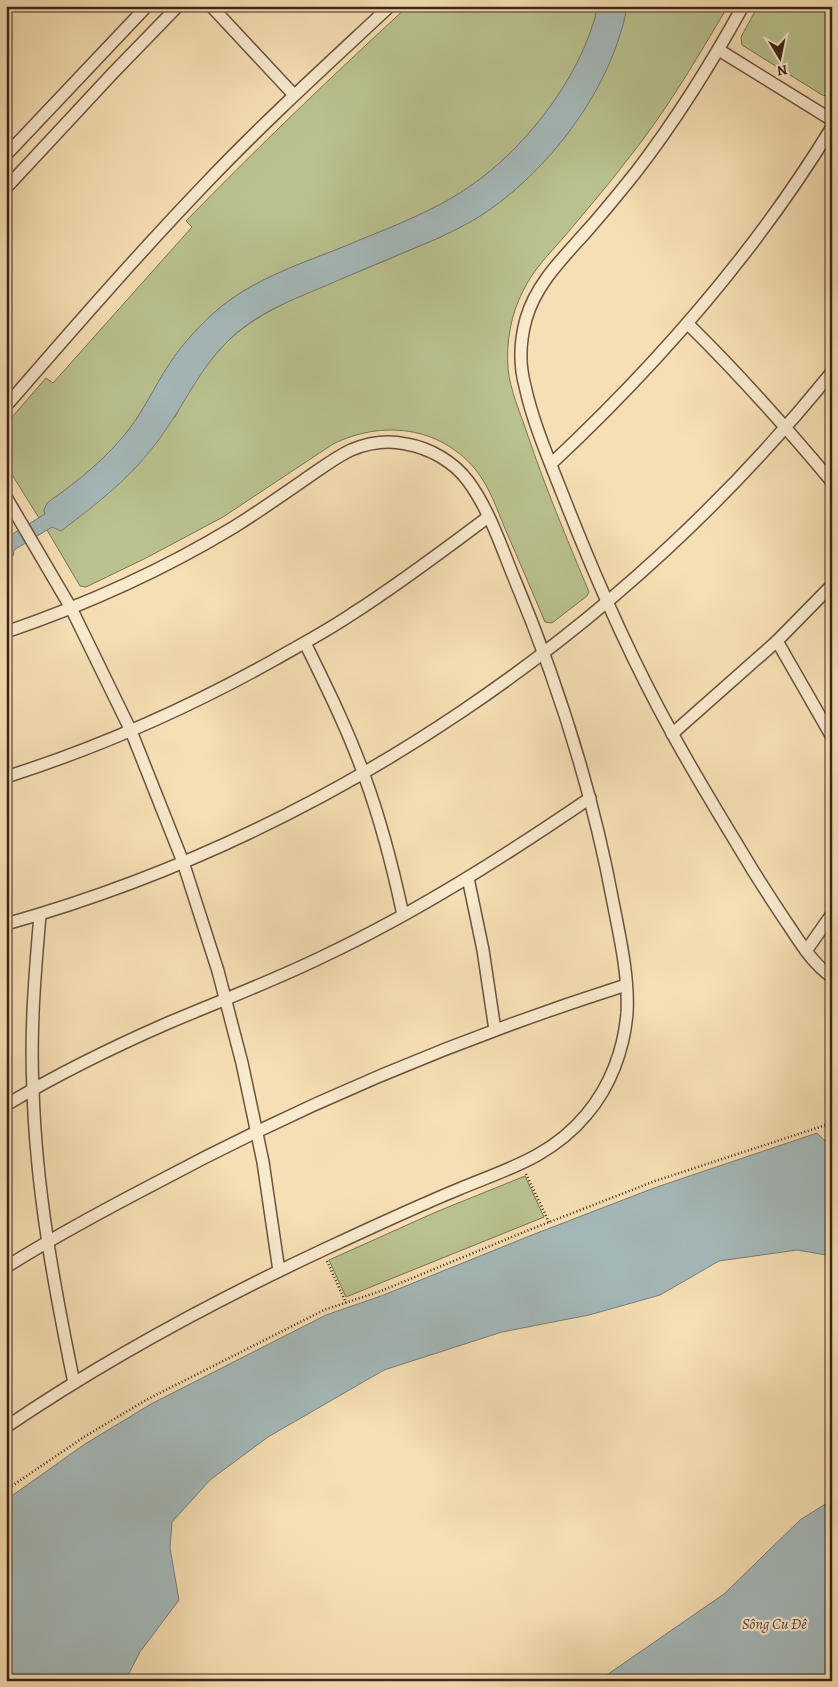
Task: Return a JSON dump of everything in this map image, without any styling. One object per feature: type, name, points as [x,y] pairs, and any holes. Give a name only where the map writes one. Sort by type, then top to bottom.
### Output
[{"type":"street","points":[[6,155],[147,6]]},
{"type":"street","points":[[6,188],[106,80],[178,6]]},
{"type":"street","points":[[211,6],[294,95]]},
{"type":"street","points":[[6,406],[124,271],[207,182],[294,95],[390,6]]},
{"type":"street","points":[[743,6],[719,50],[642,164],[607,208],[546,278],[537,292],[529,308],[520,354],[530,404],[551,464],[607,602],[672,734],[740,849],[806,951],[832,977]]},
{"type":"street","points":[[719,50],[832,120]]},
{"type":"street","points":[[551,464],[640,377],[688,324],[748,251],[797,182],[832,127]]},
{"type":"street","points":[[688,324],[718,353],[832,482]]},
{"type":"street","points":[[6,924],[40,915],[114,889],[182,862],[277,820],[364,773],[451,718],[544,652],[654,562],[703,515],[785,427],[832,372]]},
{"type":"street","points":[[6,632],[71,608],[153,570],[209,541],[258,512],[342,455],[365,445],[385,443],[406,444],[430,451],[441,457],[469,482],[488,517],[544,652],[569,725],[590,798],[612,896],[626,984],[627,1008],[625,1030],[615,1067],[605,1088],[594,1106],[563,1139],[531,1160],[416,1208],[278,1271],[163,1332],[74,1383],[6,1427]]},
{"type":"street","points":[[6,497],[71,608],[131,731],[182,862],[226,999],[242,1063],[257,1130],[269,1200],[278,1271]]},
{"type":"street","points":[[6,776],[59,759],[131,731],[205,697],[305,643],[352,614],[408,576],[488,517]]},
{"type":"street","points":[[672,734],[777,641],[832,585]]},
{"type":"street","points":[[777,641],[832,737]]},
{"type":"street","points":[[305,643],[364,773],[381,827],[403,915]]},
{"type":"street","points":[[6,1105],[32,1089],[110,1050],[326,956],[468,878],[590,798]]},
{"type":"street","points":[[468,878],[483,950],[494,1030]]},
{"type":"street","points":[[806,951],[832,914]]},
{"type":"street","points":[[40,915],[33,1012],[32,1089],[38,1167],[47,1242],[74,1383]]},
{"type":"street","points":[[6,1267],[77,1225],[257,1130],[381,1074],[494,1030],[626,984]]},
{"type":"path","points":[[6,1490],[84,1437],[146,1400],[324,1310],[381,1291],[655,1181],[832,1123]]},
{"type":"path","points":[[525,1172],[549,1222]]},
{"type":"path","points":[[325,1258],[346,1303]]},
{"type":"green space","points":[[408,6],[598,6],[590,34],[563,88],[524,138],[502,161],[479,180],[442,204],[265,279],[222,306],[186,341],[121,439],[92,468],[48,503],[44,510],[45,514],[39,518],[6,465],[6,424],[46,378],[53,383],[192,227],[186,221],[240,166]]},
{"type":"green space","points":[[627,6],[728,6],[653,126],[527,283],[512,319],[508,348],[508,368],[511,384],[556,513],[589,592],[587,596],[552,623],[545,622],[493,499],[475,469],[461,455],[445,444],[409,431],[390,430],[352,436],[333,444],[223,517],[86,587],[80,586],[47,530],[175,417],[204,369],[228,341],[242,329],[288,302],[436,239],[480,216],[506,198],[553,152],[574,125],[607,67],[619,36]]},
{"type":"green space","points":[[758,6],[832,6],[832,94],[822,95],[742,45],[742,35]]},
{"type":"green space","points":[[525,1176],[544,1217],[346,1297],[329,1260],[436,1212]]},
{"type":"water","points":[[598,6],[627,6],[608,67],[593,96],[574,125],[553,152],[530,176],[506,198],[464,225],[436,239],[292,300],[267,312],[243,328],[211,360],[160,438],[126,477],[102,499],[61,531],[52,527],[14,550],[13,556],[6,560],[6,538],[45,514],[44,510],[47,503],[81,478],[112,449],[135,420],[180,349],[200,326],[222,306],[265,279],[442,204],[479,180],[502,161],[524,138],[563,88],[590,34]]},
{"type":"water","points":[[817,1133],[824,1140],[832,1142],[832,1256],[797,1250],[719,1261],[660,1295],[589,1315],[502,1332],[384,1370],[268,1437],[210,1480],[172,1522],[170,1548],[179,1600],[140,1652],[125,1681],[6,1681],[6,1497],[13,1495],[85,1444],[151,1404],[326,1315],[381,1296],[654,1188]]},
{"type":"water","name":"Sông Cu Đê","points":[[832,1500],[832,1681],[598,1681],[724,1594],[800,1520]]}]
